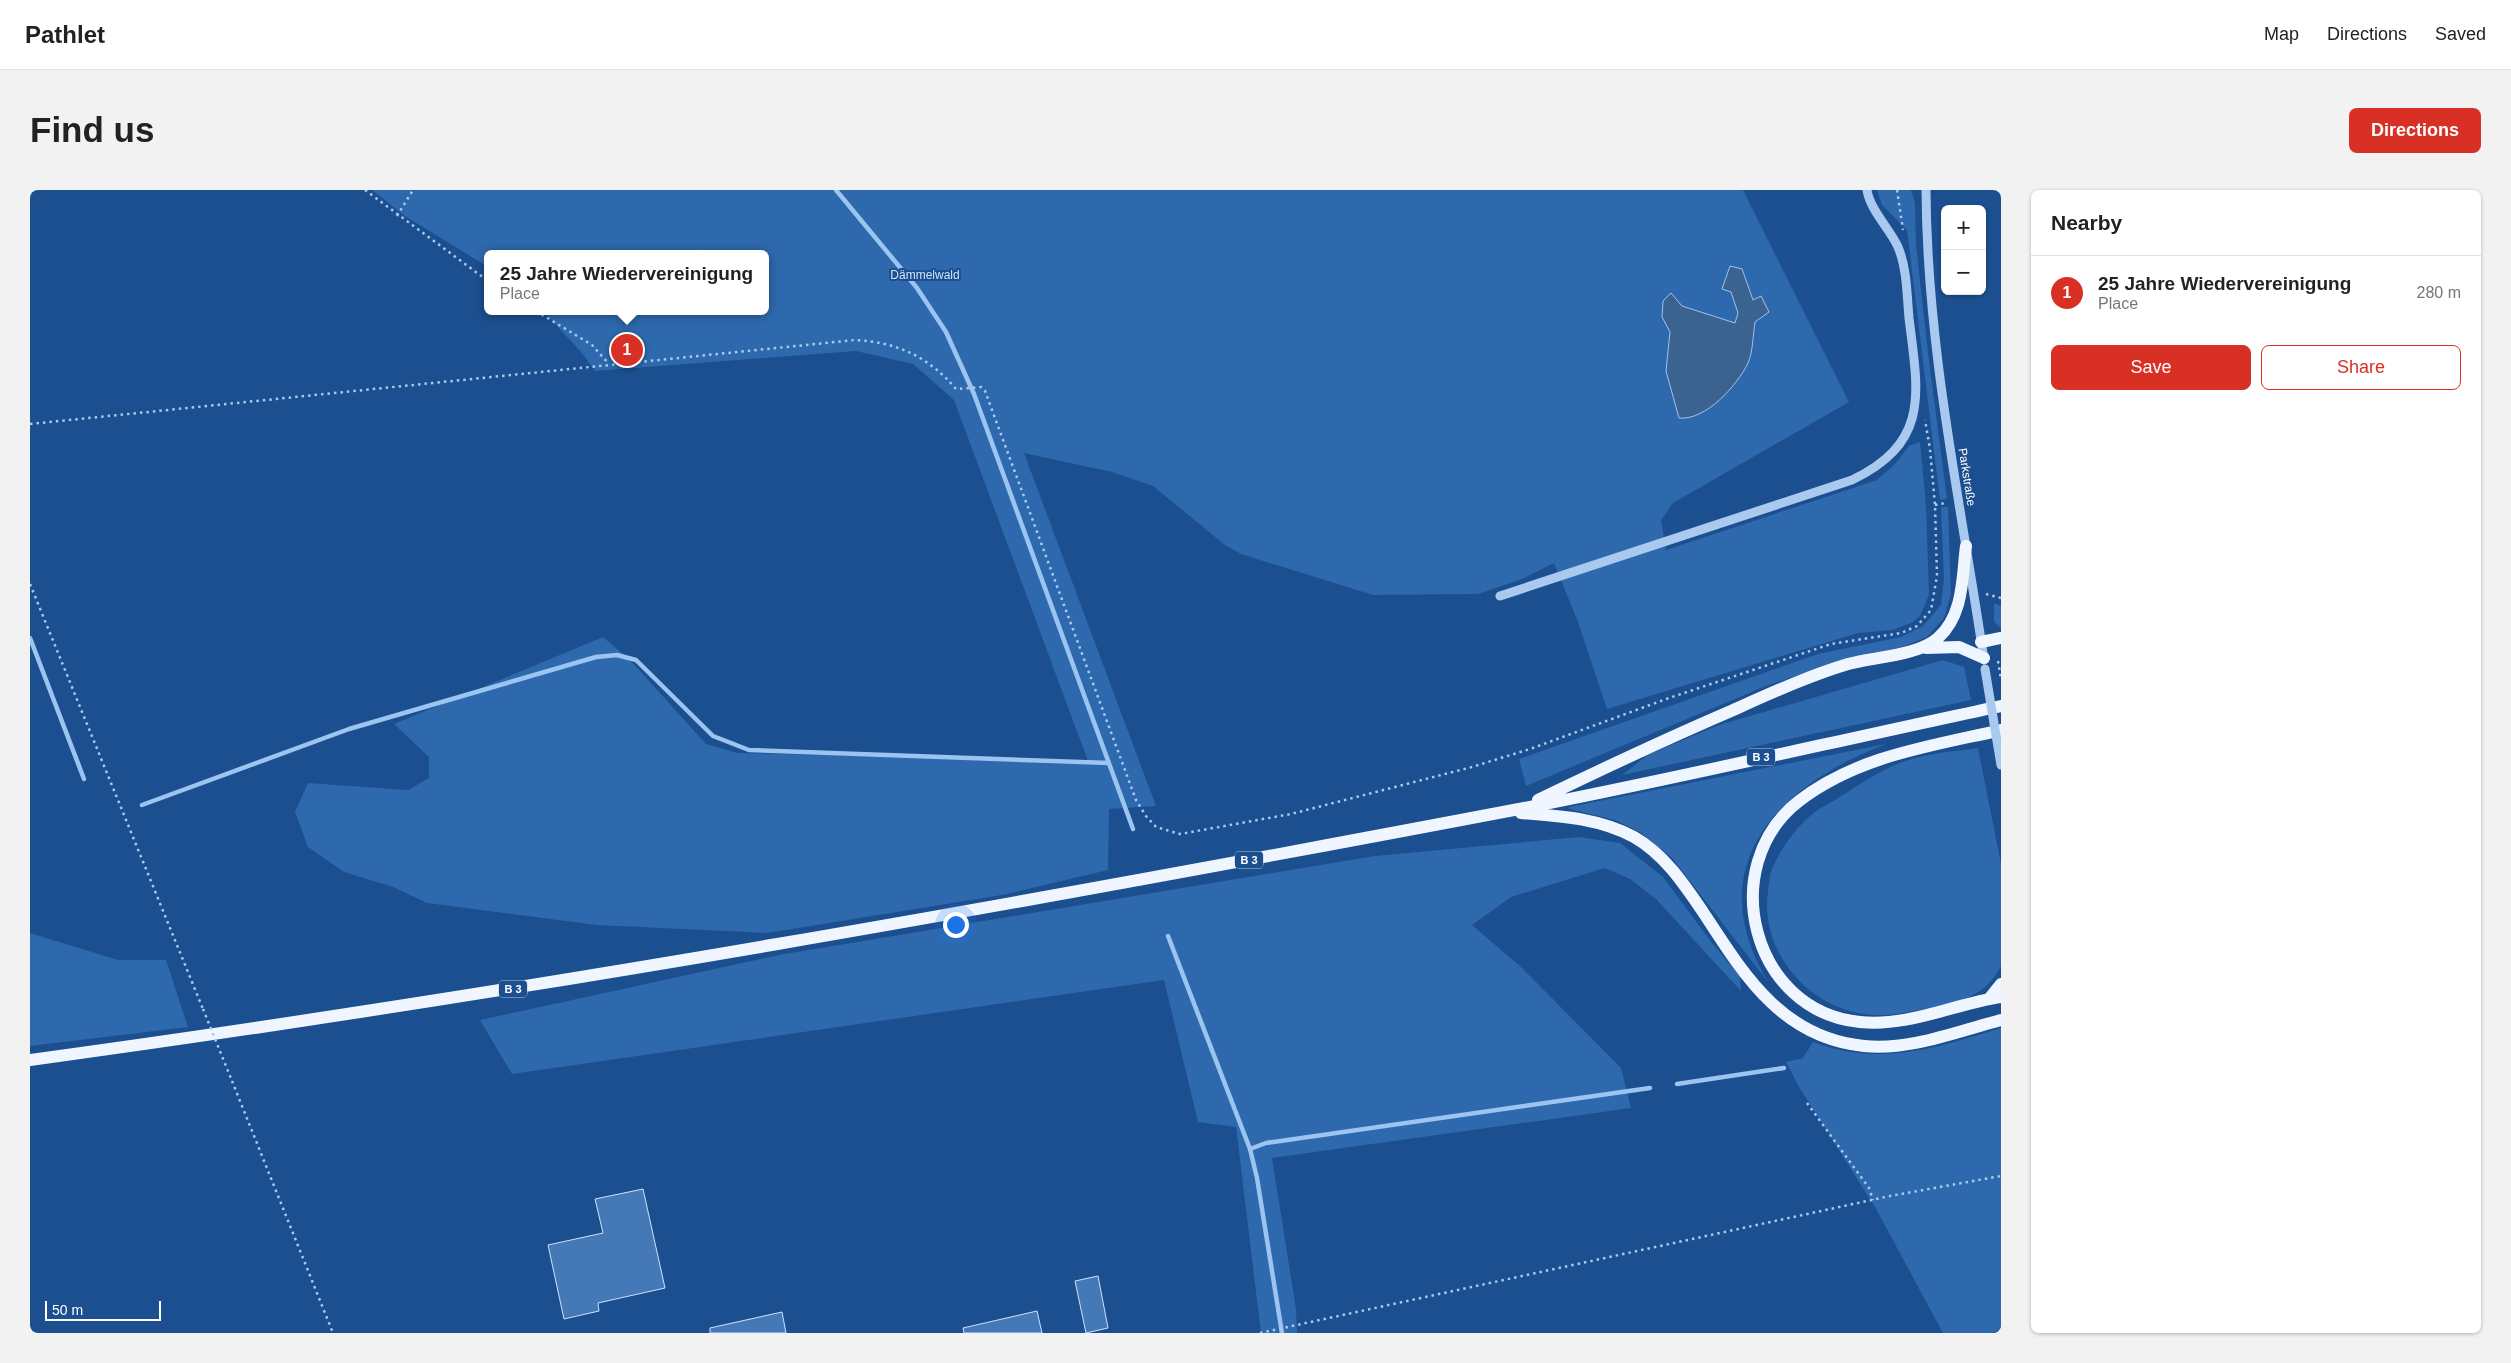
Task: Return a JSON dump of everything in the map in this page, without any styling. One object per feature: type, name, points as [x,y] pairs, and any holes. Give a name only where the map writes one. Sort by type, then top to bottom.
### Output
[{"type":"main road","points":[[1908,651],[1933,642],[1949,625],[1959,606],[1966,546]]},
{"type":"main road","points":[[1982,642],[2001,638]]},
{"type":"main road","points":[[1520,809],[1643,749],[1774,692],[1847,664],[1908,651],[1940,647],[1959,647],[1985,663]]},
{"type":"main road","name":"B 3","points":[[30,1060],[482,994],[1004,906],[1520,809],[2001,706]]},
{"type":"main road","points":[[2001,730],[1901,752],[1848,770],[1797,802],[1777,824],[1758,862],[1753,888],[1752,912],[1758,939],[1770,964],[1783,982],[1816,1010],[1834,1018],[1881,1023],[1905,1021],[1995,998],[2001,984]]},
{"type":"main road","points":[[1503,812],[1586,820],[1620,831],[1652,850],[1675,873],[1754,986],[1776,1008],[1805,1030],[1833,1041],[1866,1047],[1895,1046],[2001,1020]]},
{"type":"street","points":[[1500,596],[1852,480],[1876,469],[1888,458],[1906,434],[1915,411],[1916,387],[1905,278],[1899,248],[1867,190]]},
{"type":"street","name":"Parkstraße","points":[[1926,190],[1927,251],[1935,351],[2001,765]]},
{"type":"path","points":[[365,190],[397,216],[484,278]]},
{"type":"path","points":[[397,216],[413,190]]},
{"type":"path","points":[[1897,190],[1903,228],[1899,248]]},
{"type":"path","points":[[543,315],[592,345],[609,364]]},
{"type":"path","points":[[30,424],[855,340],[876,341],[900,347],[938,368],[956,388],[981,387],[988,398],[1136,800],[1156,827],[1180,834],[1291,814],[1472,767],[1558,740],[1669,698],[1831,644],[1901,634],[1917,626],[1931,610],[1937,576],[1933,477],[1923,414]]},
{"type":"path","points":[[30,584],[333,1333]]},
{"type":"path","points":[[1986,594],[2001,598]]},
{"type":"path","points":[[1999,666],[2001,679]]},
{"type":"path","points":[[1807,1103],[1870,1188],[1873,1200]]},
{"type":"path","points":[[1261,1333],[1873,1200],[2001,1176]]},
{"type":"green space","name":"Dämmelwald","points":[[372,190],[1743,190],[1849,402],[1673,503],[1661,520],[1666,550],[1877,480],[1895,464],[1909,446],[1920,442],[1926,505],[1929,595],[1920,616],[1913,622],[1893,630],[1858,633],[1607,709],[1578,622],[1554,563],[1522,579],[1478,594],[1373,595],[1241,554],[1225,545],[1153,486],[1112,472],[1024,453],[1156,806],[1109,809],[1108,870],[1002,895],[767,933],[597,925],[427,903],[393,887],[344,872],[308,847],[295,812],[308,783],[408,790],[429,778],[429,757],[394,724],[603,637],[630,660],[706,744],[737,753],[1088,761],[954,400],[913,364],[856,351],[595,371],[582,353],[547,315],[769,315],[769,250],[484,250],[484,265],[405,216]]},
{"type":"green space","points":[[1877,190],[1911,190],[1915,203],[1916,245],[1947,499],[1940,500],[1907,230],[1882,205]]},
{"type":"green space","points":[[1941,507],[1948,507],[1951,594],[1944,618],[1927,637],[1902,647],[1834,663],[1766,686],[1526,786],[1519,759],[1818,654],[1901,637],[1923,626],[1941,605],[1944,579]]},
{"type":"green space","points":[[1994,603],[2001,606],[2001,628],[1994,622]]},
{"type":"green space","points":[[1943,660],[1964,667],[1971,700],[1622,775],[1648,755],[1719,725]]},
{"type":"green space","points":[[1886,744],[1847,761],[1813,782],[1783,806],[1761,834],[1746,866],[1742,901],[1749,940],[1768,982],[1672,858],[1640,832],[1615,820],[1569,809],[1569,807]]},
{"type":"green space","points":[[1978,748],[2001,864],[2001,966],[1987,985],[1971,996],[1962,1000],[1912,1012],[1876,1015],[1858,1013],[1838,1007],[1820,997],[1803,985],[1789,969],[1778,952],[1771,933],[1767,912],[1769,880],[1775,862],[1783,848],[1798,828],[1812,814],[1884,770],[1919,757]]},
{"type":"green space","points":[[1579,837],[1620,843],[1663,877],[1712,943],[1740,976],[1741,991],[1656,899],[1630,879],[1605,868],[1511,897],[1472,925],[1520,966],[1621,1068],[1631,1108],[1272,1158],[1296,1309],[1297,1333],[1261,1333],[1236,1127],[1198,1122],[1164,980],[512,1074],[480,1020],[779,955],[1375,856]]},
{"type":"green space","points":[[30,933],[118,960],[166,960],[188,1027],[30,1046]]},
{"type":"green space","points":[[2001,1028],[2001,1333],[1943,1333],[1875,1207],[1799,1087],[1786,1062],[1803,1058],[1813,1042],[1862,1053],[1885,1054],[1931,1048]]},
{"type":"shaded area","points":[[1730,266],[1742,269],[1753,300],[1761,296],[1769,312],[1755,322],[1750,359],[1736,382],[1709,408],[1699,414],[1679,418],[1666,371],[1670,332],[1662,317],[1663,301],[1671,293],[1682,306],[1735,323],[1738,313],[1731,292],[1722,289]]},
{"type":"building","points":[[643,1189],[665,1288],[598,1303],[599,1311],[564,1319],[548,1245],[603,1233],[595,1199]]},
{"type":"building","points":[[1098,1276],[1108,1328],[1086,1333],[1075,1281]]},
{"type":"building","points":[[1037,1311],[1042,1333],[964,1333],[963,1328]]},
{"type":"building","points":[[782,1312],[786,1333],[710,1333],[710,1328]]},
{"type":"waterway","points":[[836,190],[917,288],[946,332],[974,394],[1133,829]]},
{"type":"waterway","points":[[30,638],[84,779]]},
{"type":"waterway","points":[[142,805],[349,729],[596,657],[617,655],[636,660],[713,736],[749,750],[1109,763]]},
{"type":"waterway","points":[[1168,936],[1250,1149],[1257,1178],[1282,1333]]},
{"type":"waterway","points":[[1677,1084],[1784,1068]]},
{"type":"waterway","points":[[1250,1149],[1266,1143],[1650,1088]]},
{"type":"place","name":"25 Jahre Wiedervereinigung","points":[[627,350]]}]
